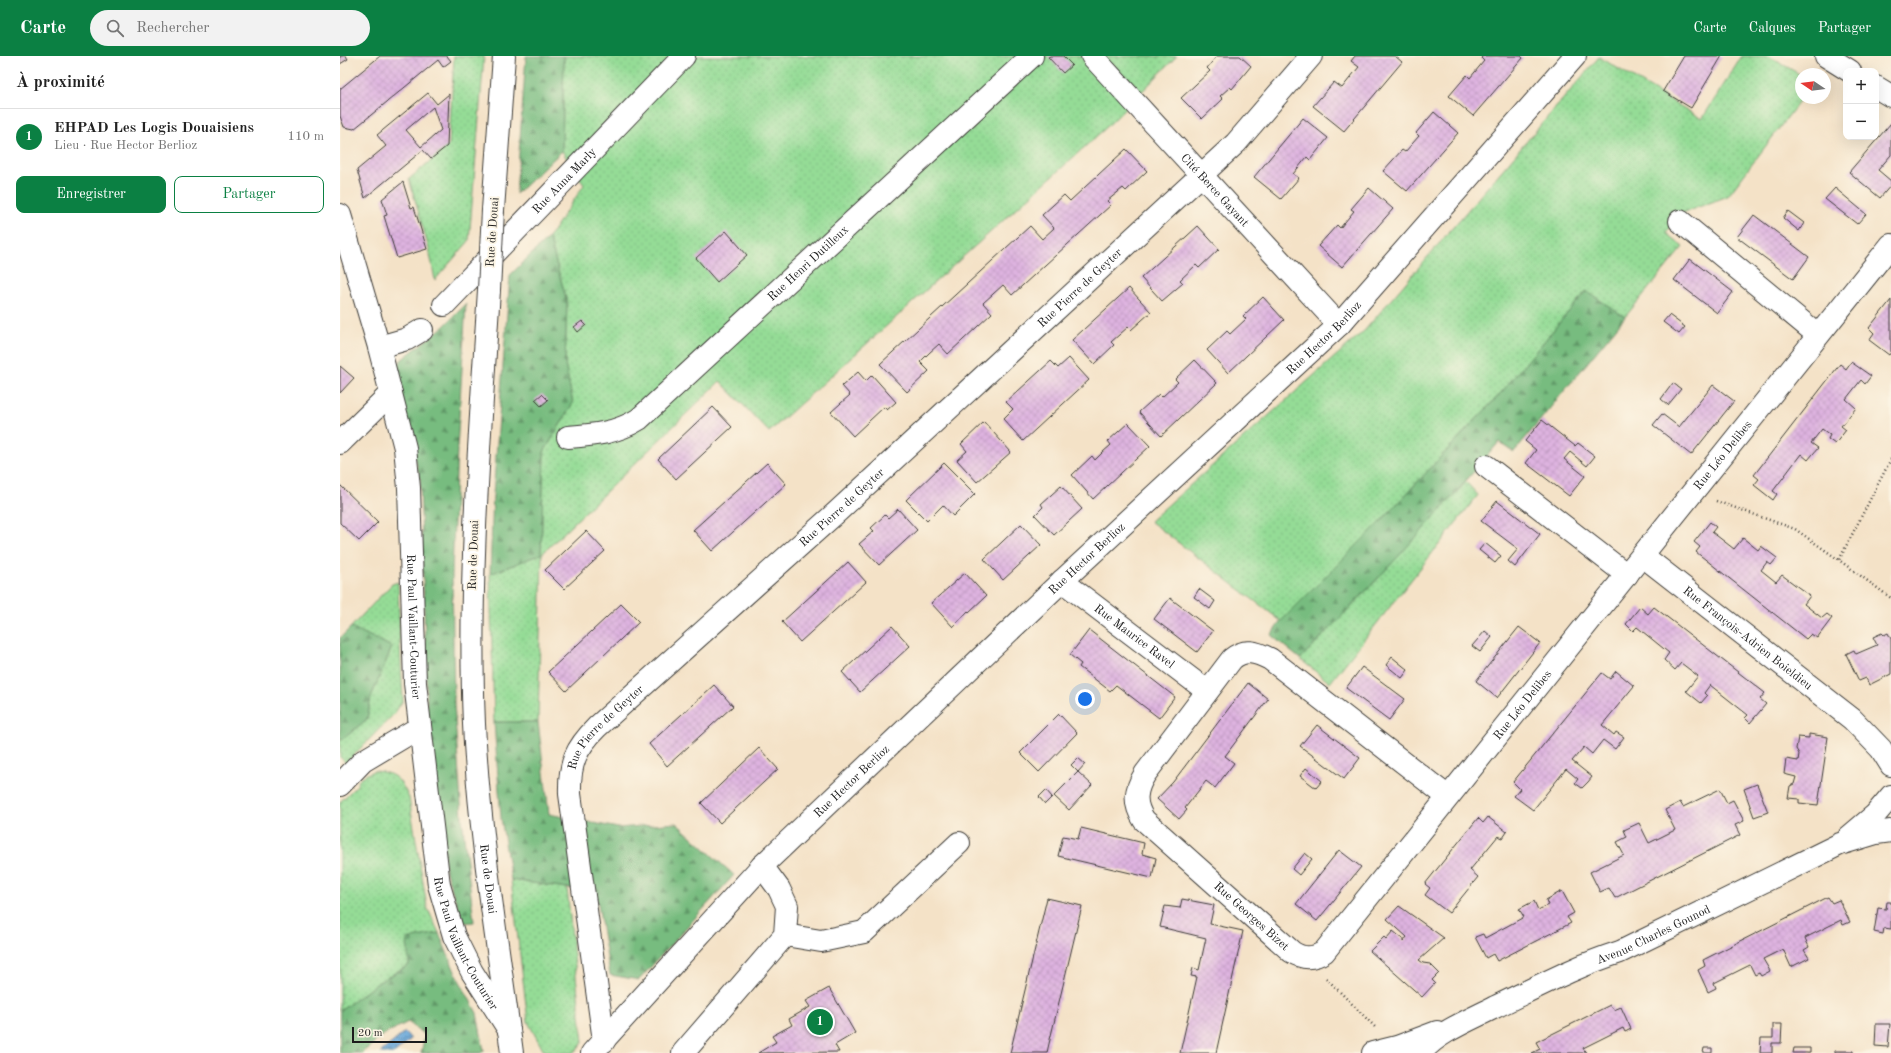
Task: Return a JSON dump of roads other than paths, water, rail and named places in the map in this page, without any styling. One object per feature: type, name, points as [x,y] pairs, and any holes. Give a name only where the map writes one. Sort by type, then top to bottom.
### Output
[{"type":"street","name":"Rue de Douai","points":[[504,56],[493,210],[474,536],[473,684],[478,793],[512,1053]]},
{"type":"street","name":"Rue Anna Marly","points":[[444,306],[684,56]]},
{"type":"street","name":"Rue Henri Dutilleux","points":[[568,436],[608,433],[630,425],[639,419],[1032,56]]},
{"type":"street","name":"Cité Berce Gayant","points":[[1092,56],[1339,325]]},
{"type":"street","name":"Rue Pierre de Geyter","points":[[598,1047],[570,794],[571,768],[579,747],[597,727],[838,511],[1201,176],[1253,126],[1312,56]]},
{"type":"street","name":"Rue Hector Berlioz","points":[[598,1047],[762,866],[1062,581],[1339,325],[1574,56]]},
{"type":"street","points":[[1830,57],[1846,68]]},
{"type":"street","points":[[1879,89],[1891,96]]},
{"type":"street","name":"Rue Paul Vaillant-Couturier","points":[[340,215],[379,347],[405,448],[408,470],[415,683],[437,872],[448,920],[472,972],[509,1030]]},
{"type":"street","points":[[1680,222],[1818,335]]},
{"type":"street","name":"Rue Léo Delibes","points":[[1306,958],[1316,957],[1324,952],[1891,245]]},
{"type":"street","points":[[379,347],[407,339],[422,330]]},
{"type":"street","points":[[340,443],[391,393]]},
{"type":"street","points":[[1486,466],[1627,575]]},
{"type":"street","name":"Rue François-Adrien Boieldieu","points":[[1643,556],[1852,719],[1881,749],[1891,765]]},
{"type":"street","name":"Rue Maurice Ravel","points":[[1062,581],[1207,691]]},
{"type":"street","points":[[1207,691],[1232,659],[1239,653],[1250,652],[1260,654],[1270,659],[1448,797]]},
{"type":"street","name":"Rue Georges Bizet","points":[[1207,691],[1145,774],[1136,794],[1136,804],[1144,820],[1292,952],[1306,958]]},
{"type":"street","name":"Rue François-Adrien Boieldieu","points":[[1852,719],[1891,741]]},
{"type":"street","points":[[340,785],[363,761],[420,727]]},
{"type":"street","name":"Avenue Charles Gounod","points":[[1840,844],[1868,822],[1891,796]]},
{"type":"street","name":"Avenue Charles Gounod","points":[[1421,1053],[1430,1043],[1465,1022],[1582,965],[1632,946],[1840,844],[1871,834],[1891,831]]},
{"type":"street","points":[[786,935],[821,941],[864,932],[959,843]]},
{"type":"street","points":[[683,1053],[786,935],[787,906],[779,889],[762,866]]},
{"type":"street","name":"Avenue Charles Gounod","points":[[1373,1053],[1397,1047],[1465,1022]]},
{"type":"water","points":[[405,1032],[411,1039],[395,1053],[380,1053]]},
{"type":"place","name":"EHPAD Les Logis Douaisiens","points":[[820,1022]]}]
